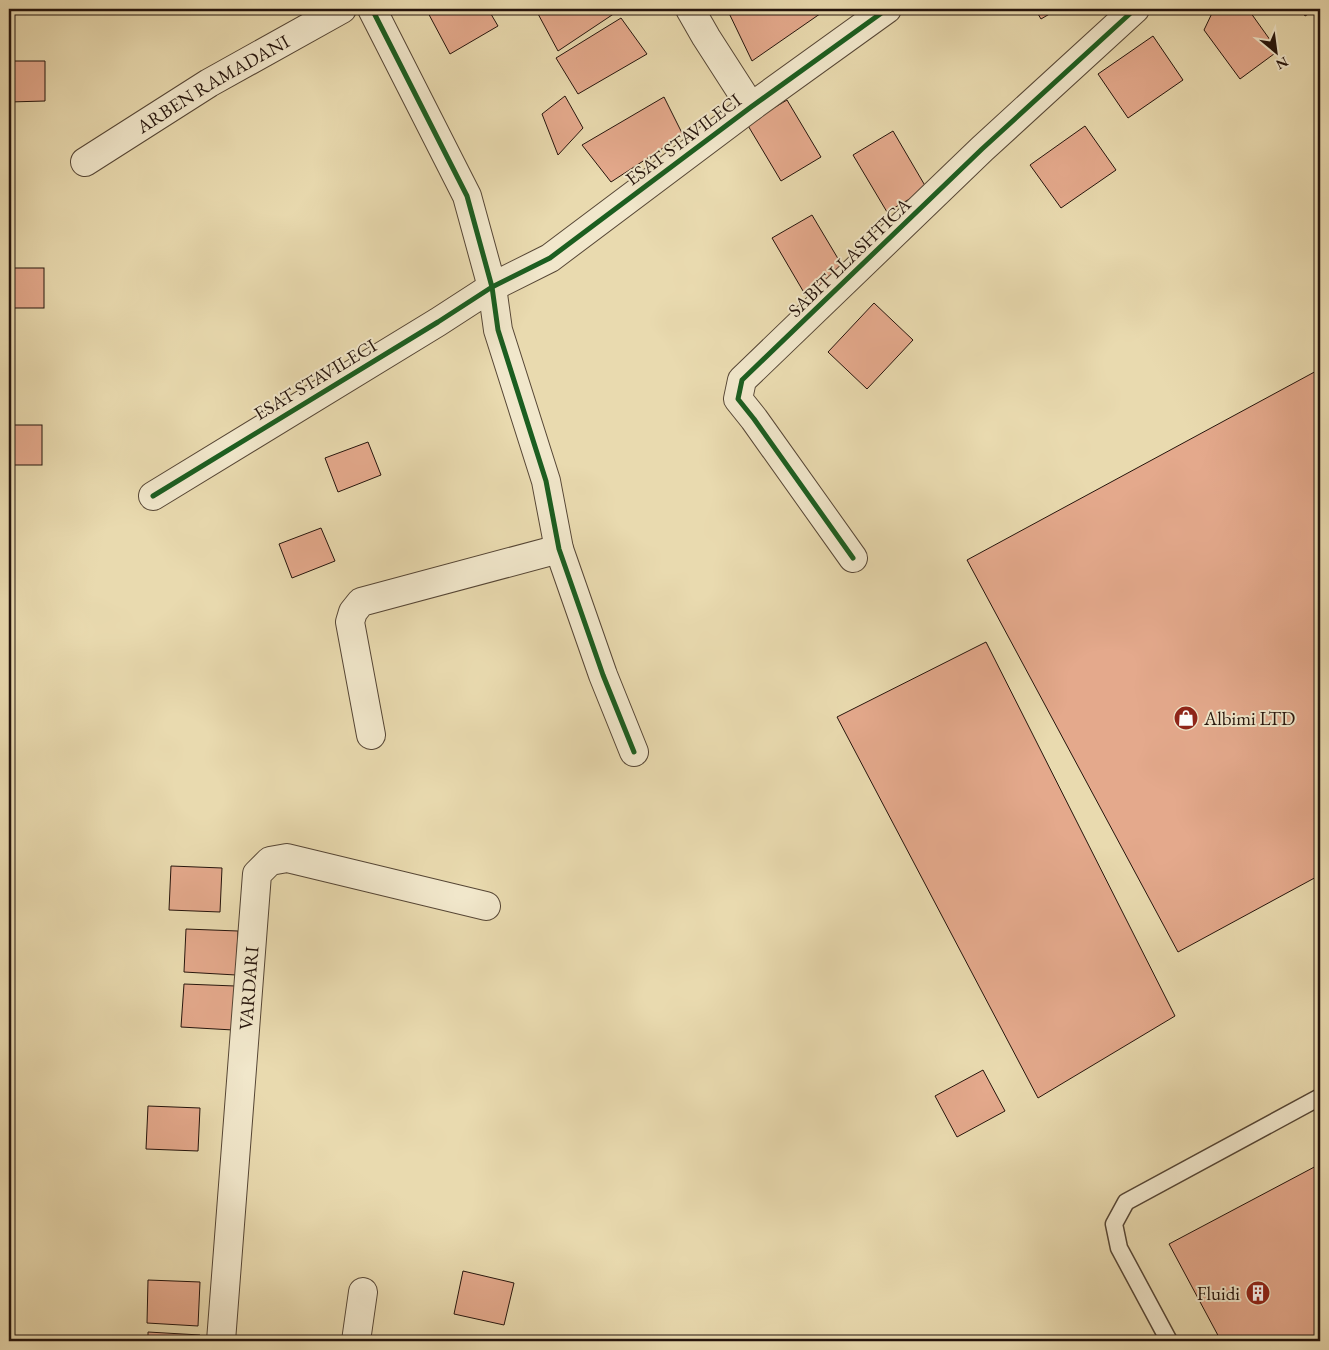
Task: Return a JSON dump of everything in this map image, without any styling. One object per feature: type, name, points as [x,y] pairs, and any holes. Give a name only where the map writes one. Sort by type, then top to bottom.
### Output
[{"type":"street","name":"ARBEN RAMADANI","points":[[85,162],[209,83],[342,9]]},
{"type":"street","points":[[372,9],[468,196],[492,287],[498,330],[546,481],[559,549],[603,675],[634,752]]},
{"type":"street","name":"ESAT STAVILECI","points":[[690,9],[751,107]]},
{"type":"street","name":"ESAT STAVILECI","points":[[153,496],[492,287],[550,258],[751,107],[887,9]]},
{"type":"street","name":"SABIT LLASHTICA","points":[[853,558],[738,399],[742,380],[982,149],[1135,9]]},
{"type":"street","points":[[371,735],[350,622],[353,612],[361,602],[559,549]]},
{"type":"street","name":"VARDARI","points":[[220,1341],[257,874],[270,861],[287,858],[486,906]]},
{"type":"street","points":[[356,1341],[363,1292]]},
{"type":"lane","points":[[1169,1341],[1119,1248],[1114,1224],[1126,1202],[1320,1097]]},
{"type":"building","points":[[426,9],[488,9],[498,26],[450,54]]},
{"type":"building","points":[[542,9],[621,9],[558,51],[537,12]]},
{"type":"building","points":[[727,9],[827,9],[752,61]]},
{"type":"building","points":[[1035,9],[1058,9],[1041,19]]},
{"type":"building","points":[[1214,9],[1248,9],[1278,51],[1240,79],[1204,30]]},
{"type":"building","points":[[1301,9],[1317,9],[1305,16]]},
{"type":"building","points":[[621,18],[647,54],[578,94],[556,58]]},
{"type":"building","points":[[1153,36],[1183,80],[1128,118],[1098,74]]},
{"type":"building","points":[[9,61],[45,61],[45,101],[9,102]]},
{"type":"building","points":[[565,96],[583,128],[558,155],[542,114]]},
{"type":"building","points":[[664,97],[683,135],[611,182],[582,145]]},
{"type":"building","points":[[787,100],[821,157],[781,181],[747,124]]},
{"type":"building","points":[[1085,126],[1116,170],[1061,208],[1030,165]]},
{"type":"building","points":[[893,131],[927,189],[887,212],[853,155]]},
{"type":"building","points":[[812,215],[846,272],[806,296],[772,238]]},
{"type":"building","points":[[9,268],[44,268],[44,308],[9,308]]},
{"type":"building","points":[[874,303],[913,340],[867,389],[828,352]]},
{"type":"building","name":"Albimi LTD","points":[[1320,369],[1320,875],[1178,952],[967,560]]},
{"type":"building","points":[[9,425],[42,425],[42,465],[9,465]]},
{"type":"building","points":[[368,442],[381,475],[338,492],[325,458]]},
{"type":"building","points":[[321,528],[335,561],[292,578],[279,544]]},
{"type":"building","points":[[986,642],[1175,1016],[1038,1098],[837,717]]},
{"type":"building","points":[[171,866],[222,868],[220,912],[169,910]]},
{"type":"building","points":[[186,929],[238,931],[236,975],[184,972]]},
{"type":"building","points":[[184,984],[235,986],[233,1030],[181,1027]]},
{"type":"building","points":[[983,1070],[1005,1111],[957,1137],[935,1096]]},
{"type":"building","points":[[148,1106],[200,1108],[198,1151],[146,1149]]},
{"type":"building","name":"Fluidi","points":[[1320,1164],[1320,1341],[1221,1341],[1169,1244]]},
{"type":"building","points":[[463,1271],[514,1283],[504,1325],[454,1314]]},
{"type":"building","points":[[148,1280],[200,1282],[198,1326],[147,1323]]},
{"type":"building","points":[[148,1332],[200,1335],[199,1341],[148,1341]]},
{"type":"cycle path","points":[[372,9],[467,196],[492,287],[498,330],[546,481],[559,549],[603,675],[634,752]]},
{"type":"cycle path","points":[[153,496],[492,287],[550,258],[751,107],[887,9]]},
{"type":"cycle path","points":[[853,558],[738,399],[742,380],[982,149],[1135,9]]},
{"type":"place","name":"Albimi LTD","points":[[1186,718]]},
{"type":"place","name":"Fluidi","points":[[1258,1293]]}]
